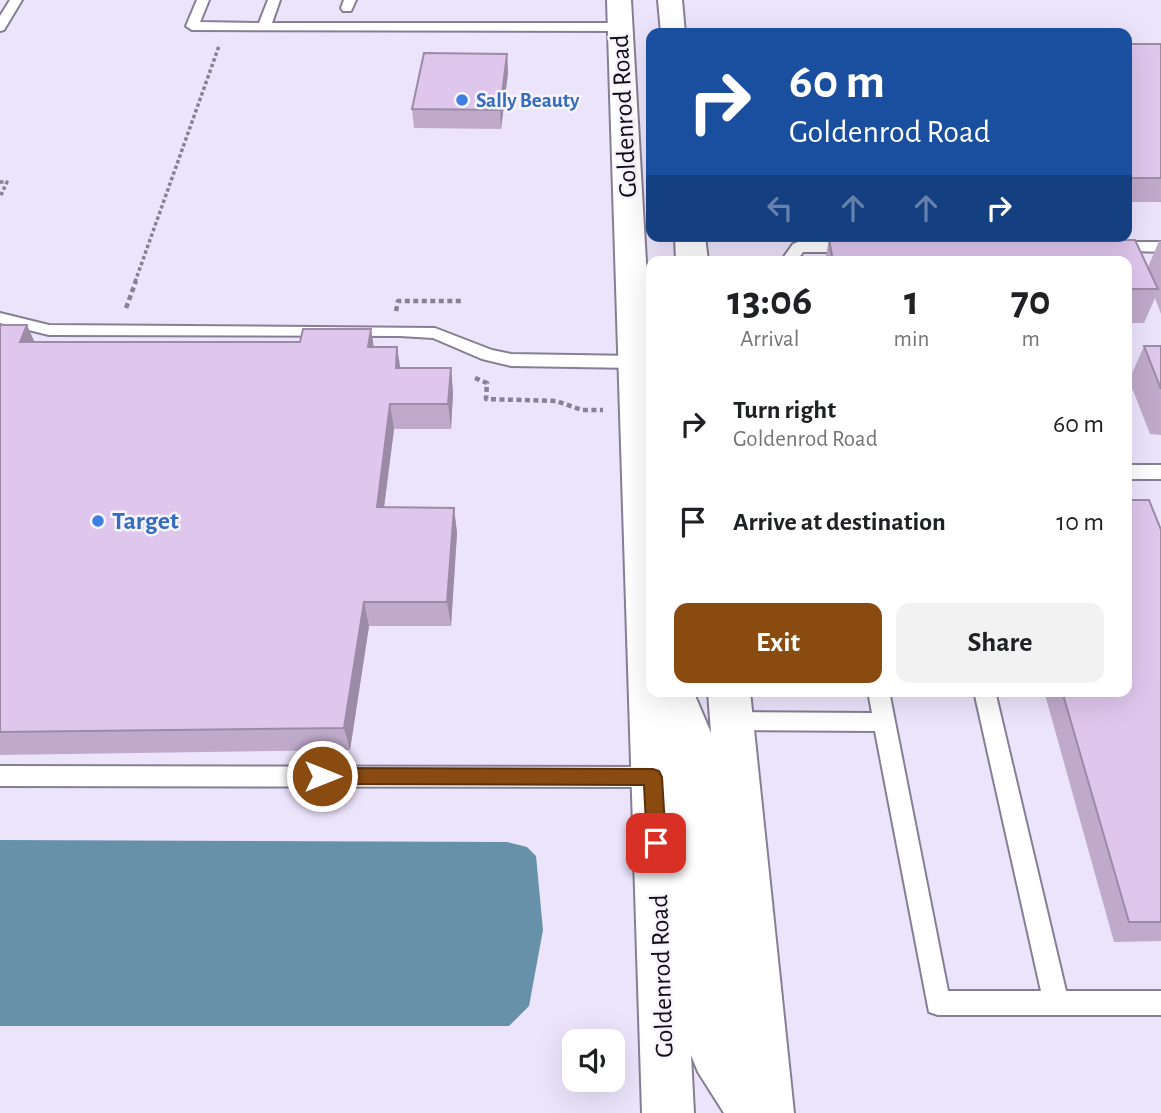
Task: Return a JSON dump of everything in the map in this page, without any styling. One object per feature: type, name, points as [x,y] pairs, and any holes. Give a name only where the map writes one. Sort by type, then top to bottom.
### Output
[{"type":"main road","name":"Goldenrod Road","points":[[620,14],[646,572]]},
{"type":"main road","name":"Goldenrod Road","points":[[651,697],[668,1113]]},
{"type":"main road","points":[[675,697],[690,733],[716,1054],[755,1113]]},
{"type":"main road","points":[[730,706],[768,1113]]},
{"type":"lane","points":[[0,27],[16,0]]},
{"type":"lane","points":[[203,0],[192,26],[264,27],[620,14]]},
{"type":"lane","points":[[264,27],[266,15],[274,0]]},
{"type":"lane","points":[[792,256],[798,247],[870,247]]},
{"type":"lane","points":[[1092,247],[1161,247]]},
{"type":"lane","points":[[0,318],[49,330],[435,333],[488,355],[510,360],[636,362]]},
{"type":"lane","points":[[1132,472],[1161,472]]},
{"type":"lane","points":[[879,697],[938,1003],[1161,1003]]},
{"type":"lane","points":[[985,697],[1056,1003]]},
{"type":"lane","points":[[730,706],[884,722]]},
{"type":"lane","points":[[0,776],[653,777]]},
{"type":"path","points":[[118,331],[226,26]]},
{"type":"path","points":[[0,182],[7,182],[0,197]]},
{"type":"path","points":[[394,331],[398,301],[463,301]]},
{"type":"path","points":[[467,375],[487,383],[486,399],[556,401],[582,410],[604,410]]},
{"type":"water","points":[[0,840],[507,842],[527,847],[536,856],[543,930],[529,1006],[509,1026],[0,1026]]},
{"type":"building","points":[[1132,44],[1161,44],[1161,178],[1132,178]]},
{"type":"building","name":"Sally Beauty","points":[[424,53],[507,54],[500,110],[412,109]]},
{"type":"building","points":[[1135,240],[1158,289],[1132,289],[1132,256],[832,256],[829,242]]},
{"type":"building","points":[[0,325],[27,325],[20,342],[300,342],[303,329],[371,329],[368,347],[397,347],[396,368],[451,368],[448,404],[390,404],[377,507],[454,508],[447,602],[364,602],[344,728],[0,732]]},
{"type":"building","points":[[1144,346],[1161,346],[1161,389]]},
{"type":"building","points":[[1132,500],[1149,500],[1161,530],[1161,922],[1129,922],[1064,697],[1132,697]]},
{"type":"place","name":"Sally Beauty","points":[[462,100]]},
{"type":"place","name":"Target","points":[[98,521]]},
{"type":"route","points":[[322,776],[653,777],[656,843]]}]
